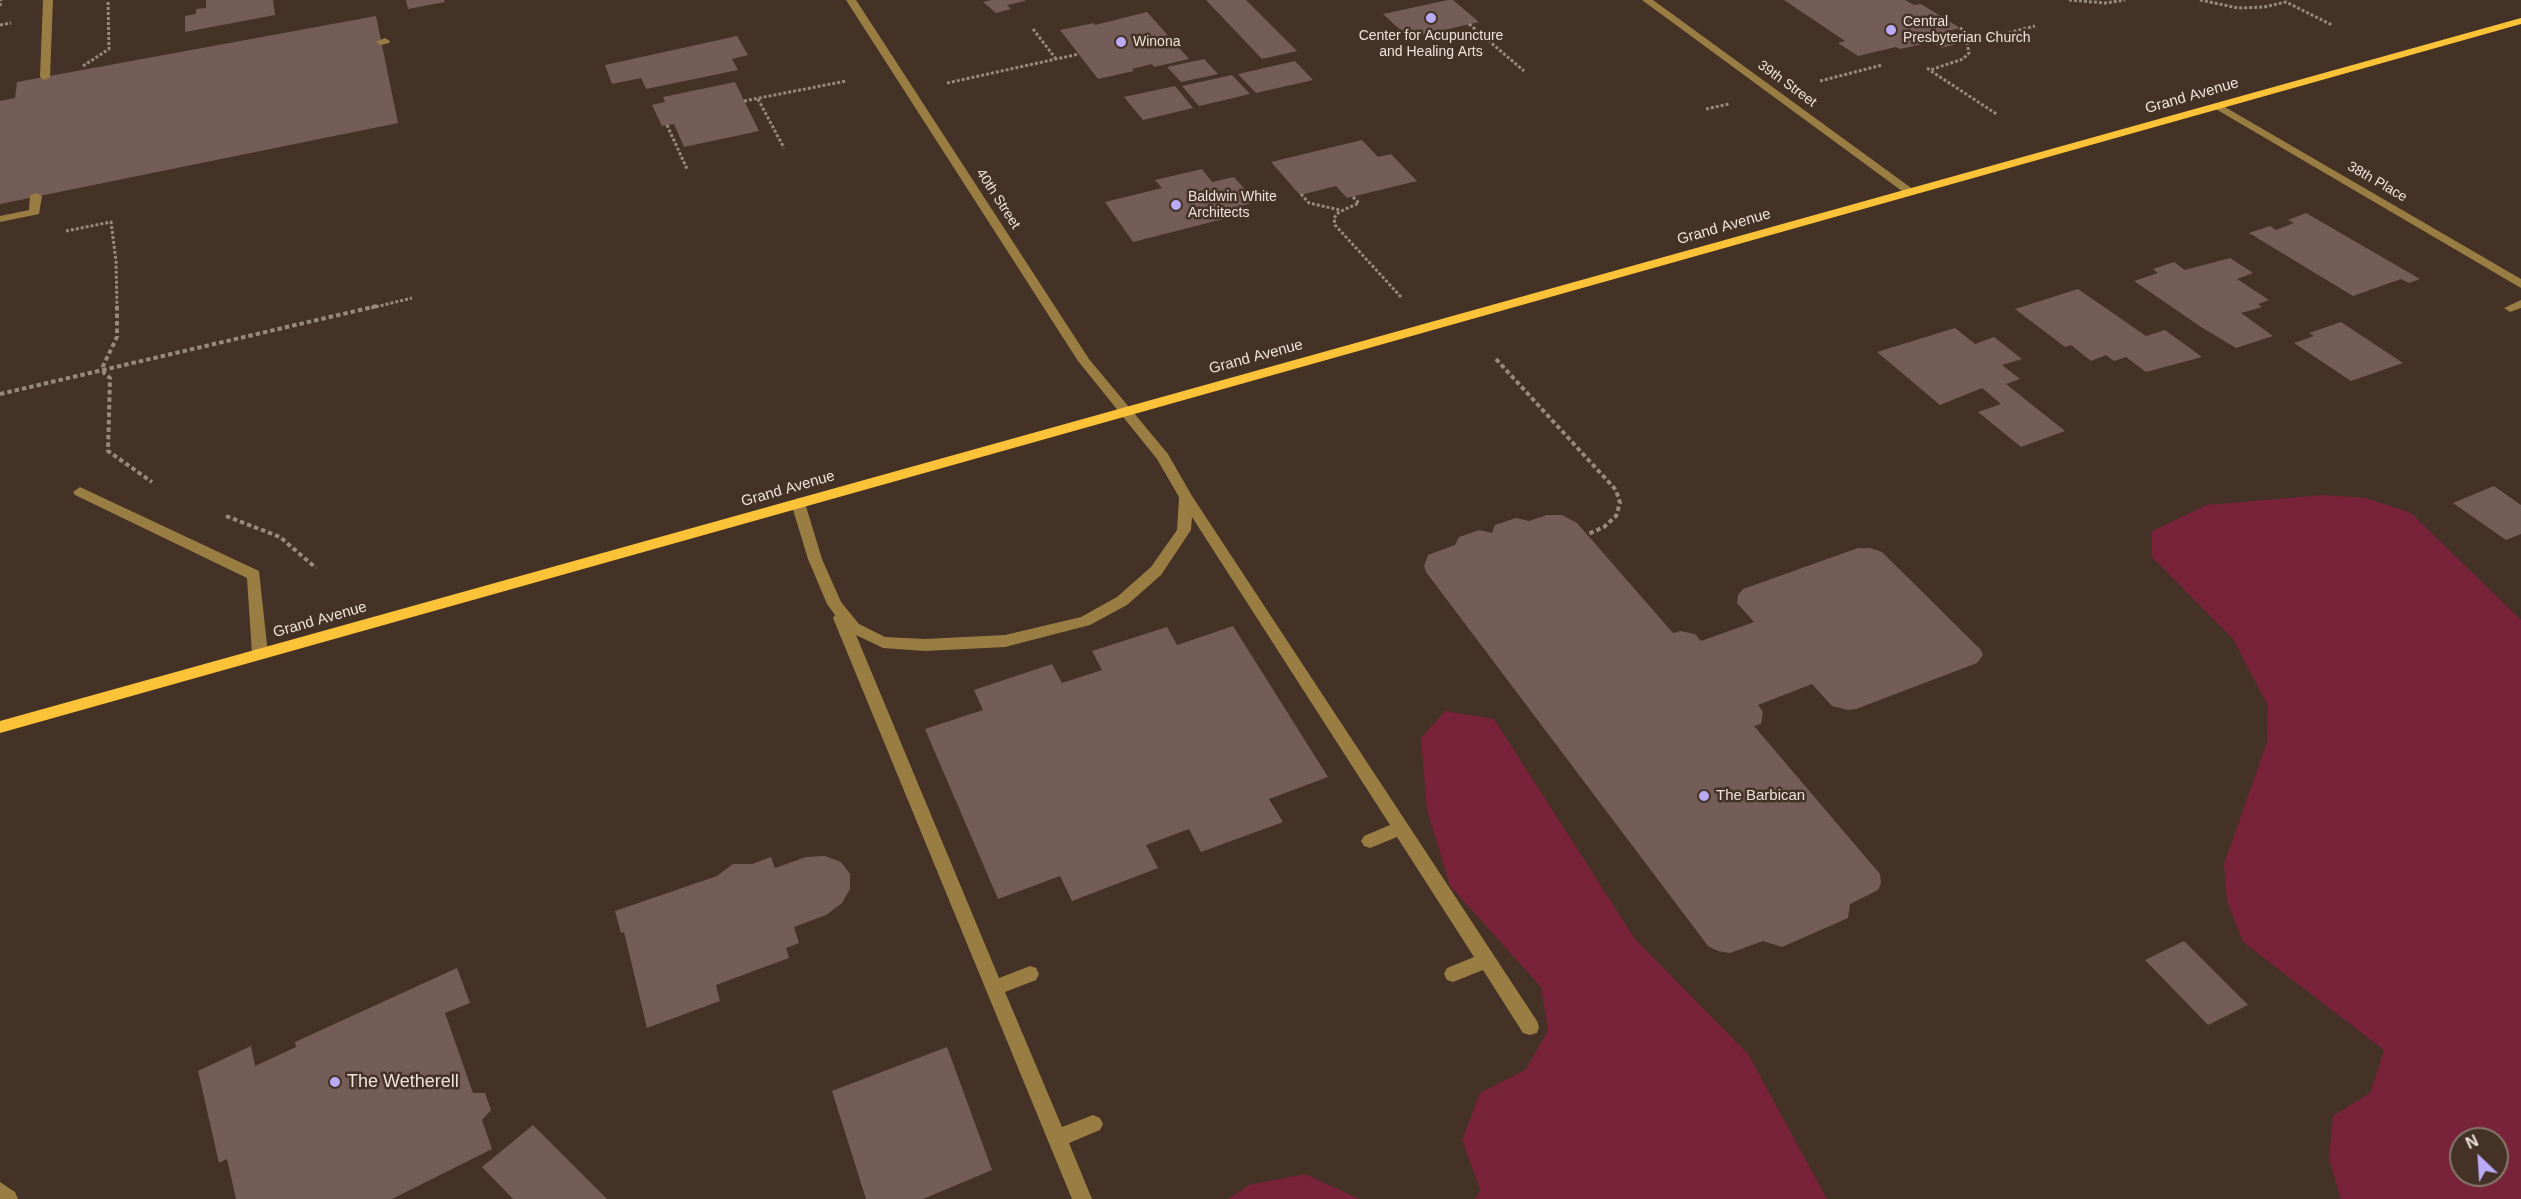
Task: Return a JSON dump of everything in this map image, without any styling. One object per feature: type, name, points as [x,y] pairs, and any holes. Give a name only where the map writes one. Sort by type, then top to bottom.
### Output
[{"type":"main road","name":"Grand Avenue","points":[[0,727],[1125,410],[2521,21]]},
{"type":"street","points":[[45,76],[48,0]]},
{"type":"street","name":"40th Street","points":[[850,0],[1084,361],[1164,457],[1186,497],[1530,1027]]},
{"type":"street","name":"39th Street","points":[[1647,0],[1910,192]]},
{"type":"street","name":"38th Place","points":[[2218,106],[2521,284]]},
{"type":"street","points":[[0,219],[34,212],[36,196]]},
{"type":"street","points":[[80,492],[254,575],[260,654]]},
{"type":"street","points":[[835,604],[854,628],[884,642],[925,645],[1005,641],[1085,621],[1122,601],[1156,571],[1184,530],[1186,497]]},
{"type":"street","points":[[798,503],[815,559],[1082,1199]]},
{"type":"street","points":[[1370,841],[1401,828]]},
{"type":"street","points":[[1453,974],[1486,960]]},
{"type":"street","points":[[994,988],[1030,974]]},
{"type":"street","points":[[1057,1139],[1093,1124]]},
{"type":"street","points":[[0,1192],[8,1199]]},
{"type":"path","points":[[0,6],[1,0]]},
{"type":"path","points":[[75,71],[110,49],[108,0]]},
{"type":"path","points":[[2069,0],[2105,3],[2125,0]]},
{"type":"path","points":[[2200,0],[2238,8],[2264,7],[2286,2],[2332,25]]},
{"type":"path","points":[[1469,24],[1524,71]]},
{"type":"path","points":[[1998,115],[1928,69],[1963,59],[1969,53],[1967,44],[2035,26]]},
{"type":"path","points":[[1960,28],[1979,40]]},
{"type":"path","points":[[1033,29],[1056,59]]},
{"type":"path","points":[[946,83],[1078,54]]},
{"type":"path","points":[[1774,93],[1882,65]]},
{"type":"path","points":[[744,102],[846,81]]},
{"type":"path","points":[[758,99],[784,147]]},
{"type":"path","points":[[667,125],[687,169]]},
{"type":"path","points":[[1301,194],[1309,203],[1341,210]]},
{"type":"path","points":[[1353,196],[1359,203],[1341,210],[1334,218],[1335,225],[1427,327]]},
{"type":"path","points":[[63,232],[111,222],[116,261],[117,337],[103,370]]},
{"type":"path","points":[[0,394],[412,298]]},
{"type":"path","points":[[1496,359],[1616,490],[1620,503],[1616,516],[1604,527],[1588,534]]},
{"type":"path","points":[[103,370],[110,378],[108,451],[161,488]]},
{"type":"path","points":[[221,514],[280,537],[316,568]]},
{"type":"shaded area","points":[[2323,495],[2366,498],[2411,513],[2521,620],[2521,1199],[2341,1199],[2329,1159],[2333,1116],[2370,1093],[2384,1050],[2243,942],[2227,901],[2224,864],[2267,742],[2268,706],[2233,639],[2152,557],[2152,531],[2207,505]]},
{"type":"shaded area","points":[[1445,711],[1494,719],[1635,939],[1748,1054],[1827,1199],[1476,1199],[1480,1189],[1462,1140],[1480,1093],[1525,1070],[1548,1031],[1541,987],[1450,886],[1427,810],[1421,738]]},
{"type":"shaded area","points":[[1305,1174],[1360,1199],[1228,1199],[1249,1185]]},
{"type":"building","points":[[206,0],[273,0],[275,15],[185,32],[185,16],[196,14],[196,9],[206,8]]},
{"type":"building","points":[[406,0],[444,0],[445,2],[408,9]]},
{"type":"building","points":[[991,0],[1025,1],[1007,5],[1011,9],[996,13],[983,2]]},
{"type":"building","points":[[1206,0],[1246,0],[1297,51],[1262,59]]},
{"type":"building","name":"Center for Acupuncture and Healing Arts","points":[[1453,0],[1479,22],[1409,38],[1383,14]]},
{"type":"building","name":"Central Presbyterian Church","points":[[1784,0],[1905,0],[1914,5],[1921,4],[1960,28],[1948,31],[1965,42],[1941,48],[1931,42],[1858,56],[1838,43],[1845,41]]},
{"type":"building","name":"Winona","points":[[1147,12],[1189,59],[1154,67],[1152,64],[1132,69],[1134,71],[1098,79],[1060,30],[1094,23],[1095,25]]},
{"type":"building","points":[[376,16],[398,123],[0,204],[0,101],[15,98],[17,82]]},
{"type":"building","points":[[737,36],[748,55],[732,59],[738,70],[646,89],[641,78],[612,84],[605,65]]},
{"type":"building","points":[[1204,59],[1218,74],[1181,82],[1167,67]]},
{"type":"building","points":[[1295,61],[1313,80],[1256,93],[1238,74]]},
{"type":"building","points":[[1232,75],[1250,94],[1199,106],[1182,86]]},
{"type":"building","points":[[735,82],[759,131],[684,147],[674,124],[662,126],[652,105],[665,102],[663,97]]},
{"type":"building","points":[[1175,86],[1193,108],[1143,120],[1124,97]]},
{"type":"building","points":[[1362,140],[1378,157],[1391,154],[1417,181],[1347,198],[1336,186],[1300,195],[1271,162]]},
{"type":"building","name":"Baldwin White Architects","points":[[1202,169],[1212,182],[1234,177],[1256,202],[1233,208],[1239,215],[1133,242],[1105,202],[1162,188],[1155,180]]},
{"type":"building","points":[[2306,213],[2420,279],[2409,283],[2401,279],[2353,296],[2249,233],[2270,226],[2276,230],[2294,223],[2288,220]]},
{"type":"building","points":[[2230,258],[2253,273],[2237,279],[2269,300],[2258,304],[2262,307],[2241,313],[2273,336],[2236,348],[2134,281],[2158,273],[2153,269],[2174,262],[2185,270]]},
{"type":"building","points":[[2078,289],[2146,336],[2165,330],[2202,357],[2146,372],[2126,357],[2114,361],[2106,355],[2091,361],[2071,345],[2065,347],[2015,309]]},
{"type":"building","points":[[2341,322],[2403,363],[2351,381],[2294,343],[2314,336],[2309,333]]},
{"type":"building","points":[[1955,328],[1975,344],[1994,337],[2022,359],[2002,365],[2020,379],[2006,384],[2065,431],[2021,447],[1978,412],[2001,404],[1982,388],[1940,405],[1877,352]]},
{"type":"building","points":[[2494,486],[2521,505],[2521,534],[2506,540],[2453,503]]},
{"type":"building","name":"The Barbican","points":[[1547,515],[1562,515],[1577,523],[1673,633],[1680,631],[1695,634],[1701,641],[1754,622],[1737,603],[1738,595],[1743,589],[1858,548],[1870,548],[1882,552],[1981,650],[1983,655],[1977,663],[1856,709],[1848,710],[1832,706],[1812,684],[1758,705],[1763,712],[1761,724],[1754,726],[1880,874],[1881,883],[1878,890],[1850,904],[1848,918],[1782,947],[1763,941],[1730,953],[1708,946],[1426,572],[1424,566],[1428,555],[1455,545],[1459,537],[1479,530],[1492,533],[1495,525],[1516,518],[1529,521]]},
{"type":"building","points":[[1233,626],[1328,777],[1269,799],[1283,822],[1201,852],[1189,829],[1146,845],[1158,868],[1072,901],[1060,876],[998,899],[925,729],[983,710],[974,690],[1052,664],[1062,683],[1102,670],[1092,651],[1167,627],[1177,645]]},
{"type":"building","points":[[825,856],[841,862],[850,874],[850,889],[842,903],[826,915],[794,927],[799,943],[786,948],[789,958],[716,985],[720,1001],[647,1028],[624,932],[621,933],[615,911],[717,876],[733,864],[752,864],[771,857],[775,868],[806,857]]},
{"type":"building","points":[[2184,941],[2248,1005],[2208,1025],[2145,960]]},
{"type":"building","name":"The Wetherell","points":[[457,968],[470,1003],[445,1013],[473,1093],[485,1093],[491,1110],[482,1120],[492,1149],[392,1199],[236,1199],[227,1159],[219,1163],[198,1071],[251,1046],[255,1066],[296,1047],[295,1042]]},
{"type":"building","points":[[947,1047],[992,1170],[923,1199],[866,1199],[832,1091]]},
{"type":"building","points":[[533,1125],[607,1199],[513,1199],[482,1167]]},
{"type":"place","name":"Center for Acupuncture and Healing Arts","points":[[1431,18]]},
{"type":"place","name":"Central Presbyterian Church","points":[[1891,30]]},
{"type":"place","name":"Winona","points":[[1121,42]]},
{"type":"place","name":"Baldwin White Architects","points":[[1176,205]]},
{"type":"place","name":"The Barbican","points":[[1704,796]]},
{"type":"place","name":"The Wetherell","points":[[335,1082]]}]
